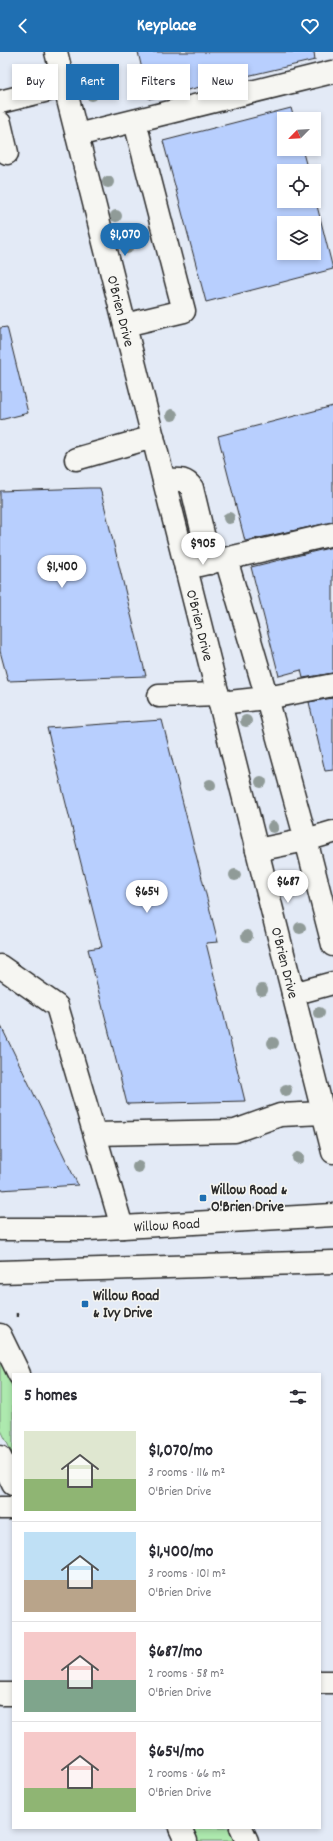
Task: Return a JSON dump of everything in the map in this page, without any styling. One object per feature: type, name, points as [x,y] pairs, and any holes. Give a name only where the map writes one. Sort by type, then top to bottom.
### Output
[{"type":"street","name":"O'Brien Drive","points":[[56,52],[329,1132]]},
{"type":"street","points":[[77,135],[135,122],[332,72]]},
{"type":"street","points":[[0,102],[64,86]]},
{"type":"street","points":[[125,325],[184,311],[135,122]]},
{"type":"street","points":[[0,123],[7,153]]},
{"type":"street","points":[[76,460],[153,437]]},
{"type":"street","points":[[164,480],[183,479],[188,482],[192,488],[267,698],[333,946]]},
{"type":"street","points":[[186,568],[333,534]]},
{"type":"street","points":[[159,696],[219,699],[267,698],[333,685]]},
{"type":"street","points":[[257,850],[306,840],[333,832]]},
{"type":"street","points":[[0,966],[57,1006],[122,1227]]},
{"type":"street","points":[[293,994],[333,983]]},
{"type":"street","points":[[95,1134],[235,1131],[280,1115],[329,1132]]},
{"type":"street","name":"Willow Road","points":[[0,1229],[122,1227],[333,1215]]},
{"type":"street","points":[[0,1272],[333,1262]]},
{"type":"street","points":[[0,1335],[18,1373]]},
{"type":"street","points":[[0,1457],[12,1482]]},
{"type":"street","points":[[0,1508],[12,1508]]},
{"type":"street","points":[[321,1682],[333,1682]]},
{"type":"street","points":[[0,1694],[12,1694]]},
{"type":"street","points":[[180,1829],[186,1841]]},
{"type":"street","points":[[242,1829],[248,1841]]},
{"type":"green space","points":[[0,1360],[12,1387],[12,1453],[0,1428]]},
{"type":"green space","points":[[192,1829],[229,1829],[235,1841],[198,1841]]},
{"type":"building","points":[[138,52],[314,52],[315,60],[248,76],[248,64],[198,64],[198,87],[190,89],[190,64],[141,64]]},
{"type":"building","points":[[291,108],[292,112],[277,112],[277,156],[304,156],[306,164],[277,164],[277,208],[318,208],[320,216],[277,216],[277,260],[321,260],[321,222],[333,269],[206,302],[163,141]]},
{"type":"building","points":[[7,327],[28,413],[0,420],[0,328]]},
{"type":"building","points":[[333,406],[333,522],[245,541],[218,436]]},
{"type":"building","points":[[100,488],[146,676],[8,681],[0,651],[0,491]]},
{"type":"building","points":[[333,547],[333,673],[303,678],[301,670],[279,676],[251,567]]},
{"type":"building","points":[[333,698],[333,770],[325,771],[309,702]]},
{"type":"building","points":[[162,720],[218,942],[206,943],[245,1101],[127,1104],[88,949],[102,947],[47,728]]},
{"type":"building","points":[[0,1024],[78,1185],[0,1190]]},
{"type":"place","name":"Willow Road & O'Brien Drive","points":[[203,1198]]},
{"type":"place","name":"Willow Road & Ivy Drive","points":[[85,1304]]}]
